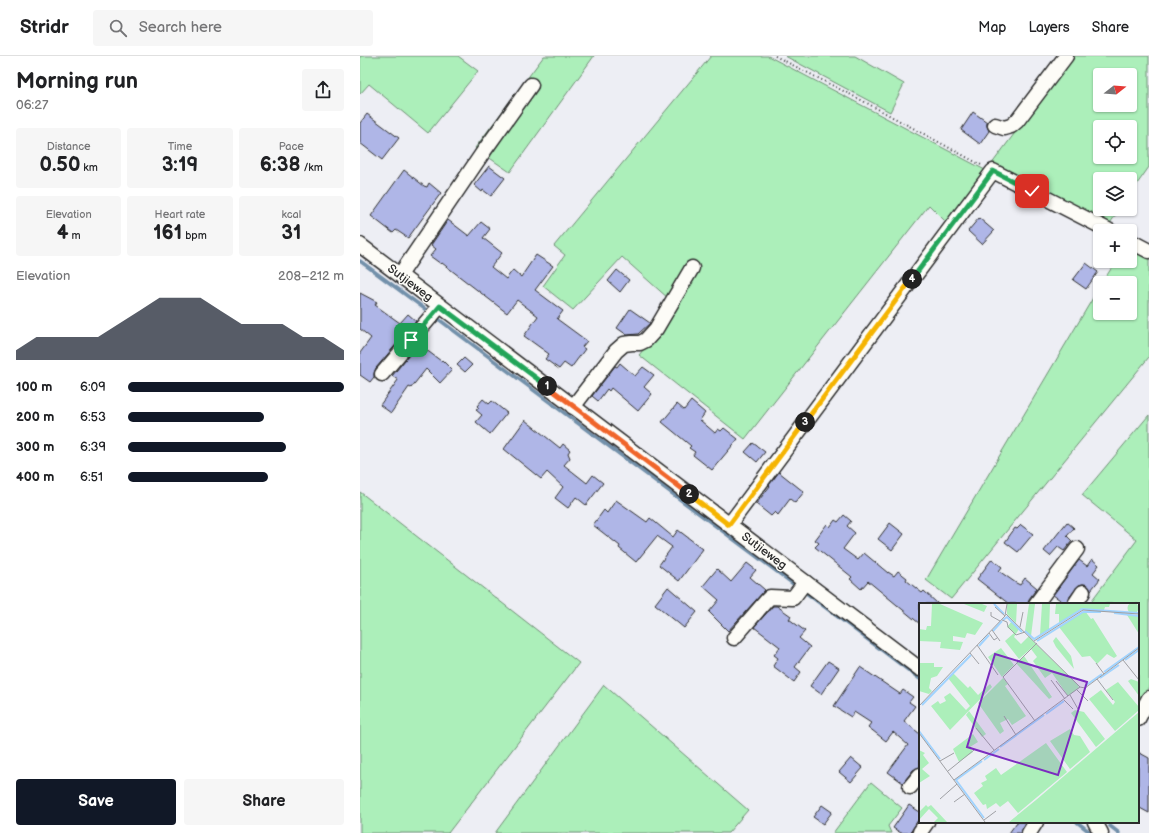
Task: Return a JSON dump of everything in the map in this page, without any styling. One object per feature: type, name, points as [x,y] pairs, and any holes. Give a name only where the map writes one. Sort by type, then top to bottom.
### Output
[{"type":"street","points":[[994,125],[1004,128],[1012,126],[1066,56]]},
{"type":"street","points":[[400,276],[484,151],[531,85]]},
{"type":"street","points":[[729,525],[993,171],[1096,224]]},
{"type":"street","name":"Sutjieweg","points":[[360,245],[919,668]]},
{"type":"street","points":[[1137,245],[1149,252]]},
{"type":"street","points":[[573,406],[616,351],[624,344],[640,343],[646,340],[656,328],[692,268]]},
{"type":"street","points":[[382,374],[440,306]]},
{"type":"street","points":[[1037,603],[1077,550]]},
{"type":"street","points":[[734,638],[766,600],[770,598],[793,598],[806,582]]},
{"type":"street","points":[[1076,603],[1083,592]]},
{"type":"street","points":[[1139,717],[1149,698]]},
{"type":"street","points":[[910,787],[919,776]]},
{"type":"street","points":[[1029,833],[1035,823]]},
{"type":"street","points":[[1096,823],[1101,833]]},
{"type":"path","points":[[775,56],[863,101],[993,171]]},
{"type":"green space","points":[[360,56],[458,56],[478,71],[428,133],[369,84],[360,94]]},
{"type":"green space","points":[[544,56],[594,56],[510,172],[475,148]]},
{"type":"green space","points":[[711,56],[768,56],[985,170],[978,190],[948,224],[929,205],[745,439],[639,355],[678,307],[622,257],[573,310],[543,286],[565,255],[554,246]]},
{"type":"green space","points":[[785,56],[855,56],[904,84],[890,112]]},
{"type":"green space","points":[[1072,56],[1149,56],[1149,167],[1137,184],[1137,172],[1093,172],[1093,216],[1115,216],[1109,224],[1104,224],[991,165]]},
{"type":"green space","points":[[1137,248],[1149,255],[1149,357],[951,599],[926,580],[1093,298],[1093,320],[1137,320],[1137,276],[1106,276],[1112,268],[1137,268]]},
{"type":"green space","points":[[1149,415],[1149,686],[1139,706],[1139,603],[1090,603],[1137,540],[1082,495]]},
{"type":"green space","points":[[360,492],[579,663],[448,833],[360,833]]},
{"type":"green space","points":[[604,685],[748,810],[728,833],[495,833]]},
{"type":"green space","points":[[871,782],[902,808],[888,826],[891,833],[833,833]]},
{"type":"building","points":[[973,112],[987,122],[989,131],[980,144],[961,130]]},
{"type":"building","points":[[367,114],[399,138],[382,160],[360,143],[360,123]]},
{"type":"building","points":[[489,166],[505,178],[491,196],[483,190],[482,192],[474,185]]},
{"type":"building","points":[[404,170],[424,186],[427,187],[429,183],[441,193],[408,238],[396,230],[393,233],[371,216]]},
{"type":"building","points":[[979,218],[994,231],[982,244],[968,231]]},
{"type":"building","points":[[448,220],[469,236],[481,222],[490,229],[483,238],[502,253],[491,267],[506,279],[513,270],[521,277],[536,255],[553,266],[535,290],[563,311],[557,319],[587,341],[582,347],[585,349],[571,368],[564,363],[559,369],[545,359],[549,354],[524,336],[538,316],[517,300],[507,313],[442,263],[441,264],[430,256],[436,249],[431,245]]},
{"type":"building","points":[[1086,263],[1098,272],[1095,276],[1093,276],[1093,279],[1086,289],[1073,280]]},
{"type":"building","points":[[617,270],[629,280],[620,292],[608,281]]},
{"type":"building","points":[[360,293],[377,302],[375,305],[400,323],[408,314],[416,321],[376,368],[374,377],[370,382],[360,375],[360,353],[371,338],[360,329]]},
{"type":"building","points":[[630,309],[650,323],[638,334],[627,335],[617,328]]},
{"type":"building","points":[[414,349],[421,354],[425,349],[441,361],[442,360],[452,370],[440,383],[426,369],[411,388],[409,387],[391,413],[380,405],[398,380],[392,376]]},
{"type":"building","points":[[464,358],[472,365],[465,372],[457,365]]},
{"type":"building","points":[[620,363],[635,376],[643,367],[654,375],[644,387],[652,394],[638,411],[611,388],[609,391],[607,389],[598,401],[592,396],[615,366],[617,367]]},
{"type":"building","points":[[483,399],[489,404],[492,401],[507,413],[490,434],[476,422],[482,415],[476,410],[479,408],[477,406]]},
{"type":"building","points":[[691,401],[705,413],[700,420],[715,433],[718,429],[721,431],[724,428],[738,439],[712,470],[693,455],[695,452],[689,448],[691,446],[662,422],[677,404],[684,410]]},
{"type":"building","points":[[525,420],[560,448],[563,444],[570,450],[568,453],[570,458],[564,465],[587,483],[593,475],[603,483],[586,505],[576,497],[568,508],[555,498],[563,487],[547,472],[541,479],[504,449]]},
{"type":"building","points":[[753,443],[765,452],[757,462],[745,452]]},
{"type":"building","points":[[779,472],[804,492],[795,503],[790,499],[778,515],[775,512],[771,516],[756,504]]},
{"type":"building","points":[[616,500],[647,522],[650,518],[673,537],[678,530],[703,549],[679,581],[659,565],[672,547],[657,536],[636,562],[619,548],[620,546],[593,525],[604,510],[607,513]]},
{"type":"building","points":[[844,515],[851,521],[847,526],[855,533],[843,549],[858,560],[864,553],[888,573],[894,576],[898,571],[907,578],[906,580],[922,593],[924,591],[937,603],[919,603],[919,623],[868,581],[861,589],[850,579],[852,577],[815,547],[819,543],[815,540],[827,524],[830,527],[835,520],[838,522]]},
{"type":"building","points":[[1067,522],[1074,528],[1067,536],[1072,541],[1064,551],[1058,547],[1050,556],[1044,551]]},
{"type":"building","points":[[890,523],[904,534],[892,550],[878,539]]},
{"type":"building","points":[[1021,525],[1033,534],[1018,552],[1005,542],[1015,528],[1017,529]]},
{"type":"building","points":[[992,559],[1002,567],[999,571],[1016,583],[1020,585],[1025,578],[1037,588],[1029,599],[1028,603],[1008,603],[977,579]]},
{"type":"building","points":[[1092,559],[1099,565],[1093,573],[1100,579],[1091,590],[1087,585],[1079,585],[1066,603],[1053,595],[1079,560],[1087,566]]},
{"type":"building","points":[[747,563],[756,570],[750,577],[765,590],[728,631],[709,612],[719,600],[703,586],[717,569],[731,582]]},
{"type":"building","points":[[668,587],[697,612],[684,628],[655,604]]},
{"type":"building","points":[[773,606],[777,606],[791,616],[789,619],[805,631],[799,638],[810,647],[795,667],[801,672],[794,682],[773,666],[778,658],[774,655],[780,647],[754,627]]},
{"type":"building","points":[[828,661],[839,668],[821,694],[810,686]]},
{"type":"building","points":[[860,667],[900,694],[903,690],[913,697],[909,702],[915,706],[904,721],[919,733],[919,767],[913,770],[903,783],[888,772],[908,745],[893,732],[886,741],[868,727],[871,723],[854,712],[851,717],[834,706]]},
{"type":"building","points":[[1139,753],[1149,758],[1149,813],[1139,808]]},
{"type":"building","points":[[851,758],[863,768],[851,782],[839,772]]},
{"type":"building","points":[[822,805],[832,812],[823,824],[813,817]]},
{"type":"building","points":[[909,805],[919,811],[919,819],[910,833],[901,833],[893,828]]},
{"type":"building","points":[[1016,823],[1026,823],[1021,833],[1009,833]]},
{"type":"waterway","points":[[360,261],[429,312]]},
{"type":"waterway","points":[[437,318],[796,586]]},
{"type":"waterway","points":[[805,592],[919,678]]},
{"type":"waterway","points":[[1078,823],[1091,833]]},
{"type":"waterway","points":[[1110,826],[1119,833]]},
{"type":"route","points":[[411,340],[440,306],[729,525],[993,171],[1032,191]]}]
